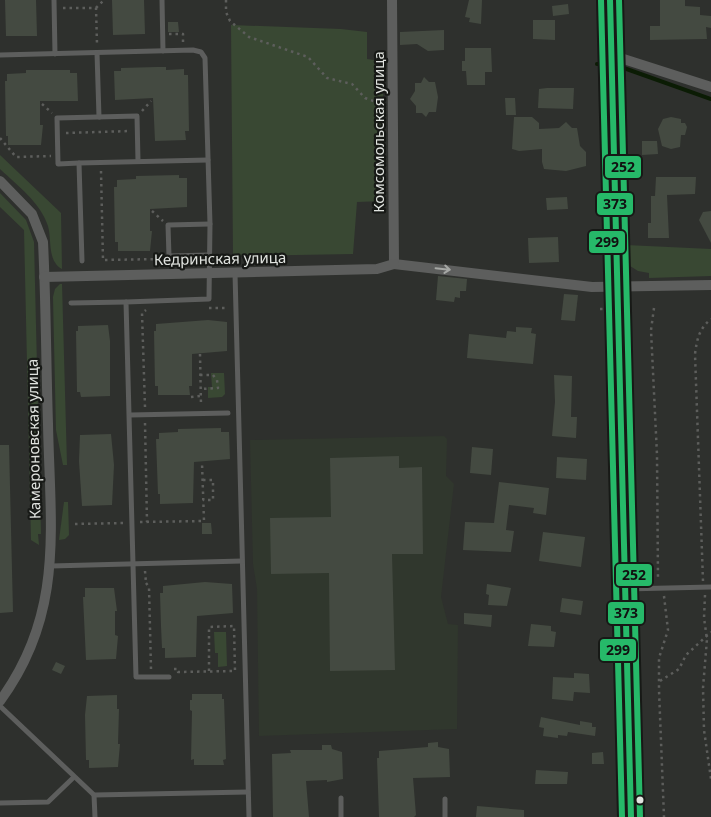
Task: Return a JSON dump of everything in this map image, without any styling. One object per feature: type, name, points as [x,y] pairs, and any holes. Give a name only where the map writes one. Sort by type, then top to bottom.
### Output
[{"type":"street","name":"Комсомольская улица","points":[[392,0],[394,264]]},
{"type":"street","points":[[610,0],[631,817]]},
{"type":"street","points":[[611,55],[711,87]]},
{"type":"street","name":"Камероновская улица","points":[[0,181],[28,208],[36,221],[43,242],[50,566],[36,637],[17,678],[0,701]]},
{"type":"street","name":"Кедринская улица","points":[[44,277],[377,269],[394,264],[592,287],[616,286]]},
{"type":"street","points":[[616,286],[711,285]]},
{"type":"lane","points":[[54,0],[56,54]]},
{"type":"lane","points":[[162,0],[163,51]]},
{"type":"lane","points":[[0,55],[184,50],[200,52],[205,58],[210,224],[209,299],[71,304]]},
{"type":"lane","points":[[98,53],[99,116]]},
{"type":"lane","points":[[138,161],[137,116],[57,118],[58,164],[208,160]]},
{"type":"lane","points":[[79,163],[82,261]]},
{"type":"lane","points":[[209,255],[169,256],[168,225],[210,224]]},
{"type":"lane","points":[[235,273],[249,817]]},
{"type":"lane","points":[[126,302],[136,677],[169,677]]},
{"type":"lane","points":[[130,415],[228,413]]},
{"type":"lane","points":[[50,566],[242,561]]},
{"type":"lane","points":[[625,589],[711,587]]},
{"type":"lane","points":[[0,706],[94,795],[248,792]]},
{"type":"lane","points":[[0,803],[48,802],[74,777]]},
{"type":"lane","points":[[94,795],[95,817]]},
{"type":"lane","points":[[341,798],[341,817]]},
{"type":"lane","points":[[445,799],[445,817]]},
{"type":"path","points":[[61,0],[62,16]]},
{"type":"path","points":[[62,8],[96,8],[104,0]]},
{"type":"path","points":[[226,0],[230,21],[249,37],[308,57],[327,78],[352,84],[365,98],[393,108]]},
{"type":"path","points":[[88,46],[97,46],[96,8]]},
{"type":"path","points":[[163,34],[183,34],[184,50]]},
{"type":"path","points":[[137,116],[151,101]]},
{"type":"path","points":[[42,104],[57,118]]},
{"type":"path","points":[[57,133],[138,131]]},
{"type":"path","points":[[0,138],[16,157],[58,155]]},
{"type":"path","points":[[101,162],[103,260],[162,259],[161,251]]},
{"type":"path","points":[[152,211],[168,225]]},
{"type":"path","points":[[161,219],[169,218]]},
{"type":"path","points":[[161,219],[161,227]]},
{"type":"path","points":[[200,309],[228,308]]},
{"type":"path","points":[[654,308],[651,330],[657,455],[658,578],[661,588]]},
{"type":"path","points":[[147,522],[142,313],[145,310],[154,310]]},
{"type":"path","points":[[703,587],[695,354],[697,339],[702,326],[711,319]]},
{"type":"path","points":[[200,354],[201,413]]},
{"type":"path","points":[[200,375],[213,375],[217,380],[218,388],[200,389]]},
{"type":"path","points":[[191,397],[200,396]]},
{"type":"path","points":[[75,524],[204,521],[202,463]]},
{"type":"path","points":[[203,480],[212,480],[213,500],[203,500]]},
{"type":"path","points":[[146,584],[149,587],[151,670],[160,669]]},
{"type":"path","points":[[704,595],[706,635],[703,688],[704,730],[711,779]]},
{"type":"path","points":[[664,596],[668,615],[668,630],[659,658],[664,817]]},
{"type":"path","points":[[169,669],[178,669],[178,672],[235,671],[234,626],[209,627],[209,671]]},
{"type":"path","points":[[660,681],[679,668],[686,655],[711,632]]},
{"type":"shaded area","points":[[444,436],[447,439],[446,476],[454,484],[441,597],[448,624],[458,625],[457,729],[259,736],[257,589],[253,564],[250,440]]},
{"type":"green space","points":[[231,25],[341,29],[367,32],[367,59],[381,61],[385,126],[383,201],[357,202],[353,254],[233,256]]},
{"type":"green space","points":[[0,155],[61,213],[62,269],[57,265],[52,256],[48,226],[40,209],[0,169]]},
{"type":"green space","points":[[0,193],[26,220],[34,242],[41,534],[38,534],[39,545],[31,540],[24,230],[0,207]]},
{"type":"green space","points":[[626,245],[711,249],[711,276],[649,278],[649,273],[638,271],[627,264]]},
{"type":"green space","points":[[62,284],[67,465],[63,465],[56,430],[53,297],[55,289]]},
{"type":"green space","points":[[211,373],[224,373],[225,394],[222,397],[208,398],[208,387],[212,387]]},
{"type":"green space","points":[[64,502],[68,502],[69,535],[65,539],[59,540]]},
{"type":"green space","points":[[214,632],[226,632],[227,666],[218,667],[218,653],[215,653]]},
{"type":"building","points":[[5,0],[36,0],[37,36],[6,36]]},
{"type":"building","points":[[112,0],[144,0],[145,34],[113,35]]},
{"type":"building","points":[[469,0],[482,0],[481,24],[469,22],[470,18],[465,17]]},
{"type":"building","points":[[660,0],[685,0],[685,6],[700,7],[700,15],[711,16],[711,28],[706,27],[707,39],[650,40],[650,26],[660,26]]},
{"type":"building","points":[[568,4],[569,14],[553,16],[552,6]]},
{"type":"building","points":[[533,20],[555,20],[555,40],[533,39]]},
{"type":"building","points":[[168,22],[178,22],[179,32],[168,32]]},
{"type":"building","points":[[444,30],[444,50],[428,51],[417,44],[400,45],[400,32]]},
{"type":"building","points":[[465,48],[491,48],[492,72],[485,72],[485,85],[467,85],[466,71],[462,71],[462,61],[465,61]]},
{"type":"building","points":[[166,67],[166,70],[184,69],[184,75],[188,75],[189,131],[185,131],[186,140],[155,141],[153,98],[115,100],[114,71],[121,71],[121,68]]},
{"type":"building","points":[[26,70],[70,70],[70,73],[77,73],[78,101],[40,101],[40,125],[43,125],[41,145],[8,145],[8,136],[6,136],[5,81],[7,81],[7,74],[26,73]]},
{"type":"building","points":[[424,77],[429,82],[435,82],[438,97],[436,112],[429,112],[426,117],[422,113],[416,113],[416,106],[410,99],[415,91],[415,83],[421,83]]},
{"type":"building","points":[[574,88],[573,109],[538,108],[539,89]]},
{"type":"building","points":[[505,98],[515,98],[516,115],[506,115]]},
{"type":"building","points":[[514,117],[532,117],[539,123],[539,129],[559,128],[566,122],[572,128],[577,128],[580,146],[586,152],[586,166],[566,171],[544,169],[542,149],[519,151],[512,149]]},
{"type":"building","points":[[671,117],[681,119],[681,123],[685,123],[687,127],[685,135],[681,135],[680,147],[671,149],[662,146],[658,129],[663,119]]},
{"type":"building","points":[[642,141],[657,141],[658,154],[642,155]]},
{"type":"building","points":[[179,175],[179,178],[187,178],[187,207],[150,209],[150,231],[152,231],[150,251],[118,251],[118,242],[115,242],[114,187],[117,187],[117,180],[136,179],[136,176]]},
{"type":"building","points":[[656,177],[696,177],[695,194],[667,195],[669,238],[648,238],[648,223],[651,223],[651,196],[655,196]]},
{"type":"building","points":[[567,197],[568,209],[547,210],[546,198]]},
{"type":"building","points":[[711,211],[711,243],[699,220],[703,212]]},
{"type":"building","points":[[558,237],[559,262],[529,263],[528,238]]},
{"type":"building","points":[[438,276],[467,279],[466,291],[460,291],[460,298],[455,297],[454,302],[436,300]]},
{"type":"building","points":[[564,294],[578,295],[575,321],[561,320]]},
{"type":"building","points":[[208,320],[227,322],[227,351],[192,354],[192,386],[189,386],[190,395],[158,395],[158,386],[155,386],[154,331],[156,331],[156,324]]},
{"type":"building","points":[[108,325],[110,341],[110,396],[81,397],[80,392],[77,392],[76,331],[78,331],[78,326]]},
{"type":"building","points":[[516,327],[532,328],[531,333],[536,334],[533,364],[467,358],[469,334],[506,338],[507,331],[516,332]]},
{"type":"building","points":[[554,375],[572,376],[571,417],[577,417],[576,438],[552,436],[555,402]]},
{"type":"building","points":[[221,428],[221,432],[229,432],[230,459],[194,462],[193,503],[160,504],[156,439],[159,439],[159,433],[178,432],[178,429]]},
{"type":"building","points":[[111,434],[114,465],[112,505],[82,506],[79,461],[80,435]]},
{"type":"building","points":[[0,445],[9,445],[13,612],[0,613]]},
{"type":"building","points":[[472,447],[493,449],[491,475],[470,473]]},
{"type":"building","points":[[399,456],[399,468],[422,467],[423,554],[392,554],[395,670],[330,671],[329,573],[271,574],[270,518],[331,517],[330,458]]},
{"type":"building","points":[[557,457],[587,459],[586,480],[556,478]]},
{"type":"building","points":[[499,482],[549,488],[546,515],[533,513],[534,508],[509,505],[506,530],[514,531],[511,552],[463,550],[465,522],[494,523]]},
{"type":"building","points":[[202,523],[211,523],[212,534],[202,534]]},
{"type":"building","points":[[543,532],[585,537],[581,567],[539,561]]},
{"type":"building","points":[[205,582],[232,584],[233,613],[197,616],[196,657],[165,658],[165,648],[162,648],[160,593],[163,593],[163,586]]},
{"type":"building","points":[[487,584],[511,588],[507,606],[488,605]]},
{"type":"building","points":[[85,588],[114,588],[117,611],[115,611],[115,635],[118,636],[116,659],[86,660],[83,597],[85,597]]},
{"type":"building","points":[[562,598],[583,601],[581,615],[560,612]]},
{"type":"building","points":[[464,613],[492,615],[491,627],[464,624]]},
{"type":"building","points":[[531,624],[551,626],[551,631],[556,632],[554,647],[528,646]]},
{"type":"building","points":[[56,662],[65,666],[61,674],[52,670]]},
{"type":"building","points":[[574,673],[589,674],[590,693],[574,692],[573,701],[552,699],[553,677],[574,678]]},
{"type":"building","points":[[192,694],[222,694],[222,699],[224,699],[226,759],[223,760],[224,765],[194,765],[194,759],[191,760],[192,711],[190,710],[190,700],[192,700]]},
{"type":"building","points":[[117,695],[117,709],[119,709],[118,744],[120,744],[118,767],[89,768],[89,760],[86,760],[85,715],[87,696]]},
{"type":"building","points":[[541,717],[580,725],[580,721],[592,723],[592,727],[596,727],[595,736],[568,732],[567,736],[558,735],[558,738],[543,736],[544,728],[539,727]]},
{"type":"building","points":[[438,742],[438,747],[449,749],[450,777],[413,778],[416,815],[414,817],[379,817],[377,758],[379,758],[379,751],[428,747],[428,743]]},
{"type":"building","points":[[322,745],[331,745],[332,749],[342,752],[343,779],[327,782],[327,780],[306,781],[309,817],[273,817],[272,754],[291,753],[290,750],[322,750]]},
{"type":"building","points":[[603,752],[604,764],[592,764],[592,753]]},
{"type":"building","points":[[536,770],[568,772],[567,784],[535,784]]},
{"type":"building","points":[[477,806],[524,810],[524,817],[476,817]]},
{"type":"waterway","points":[[597,64],[602,64]]},
{"type":"waterway","points":[[621,67],[711,99]]},
{"type":"transit line","name":"299","points":[[601,0],[622,817]]},
{"type":"transit line","name":"373","points":[[610,0],[631,817]]},
{"type":"transit line","name":"252","points":[[619,0],[640,817]]}]
